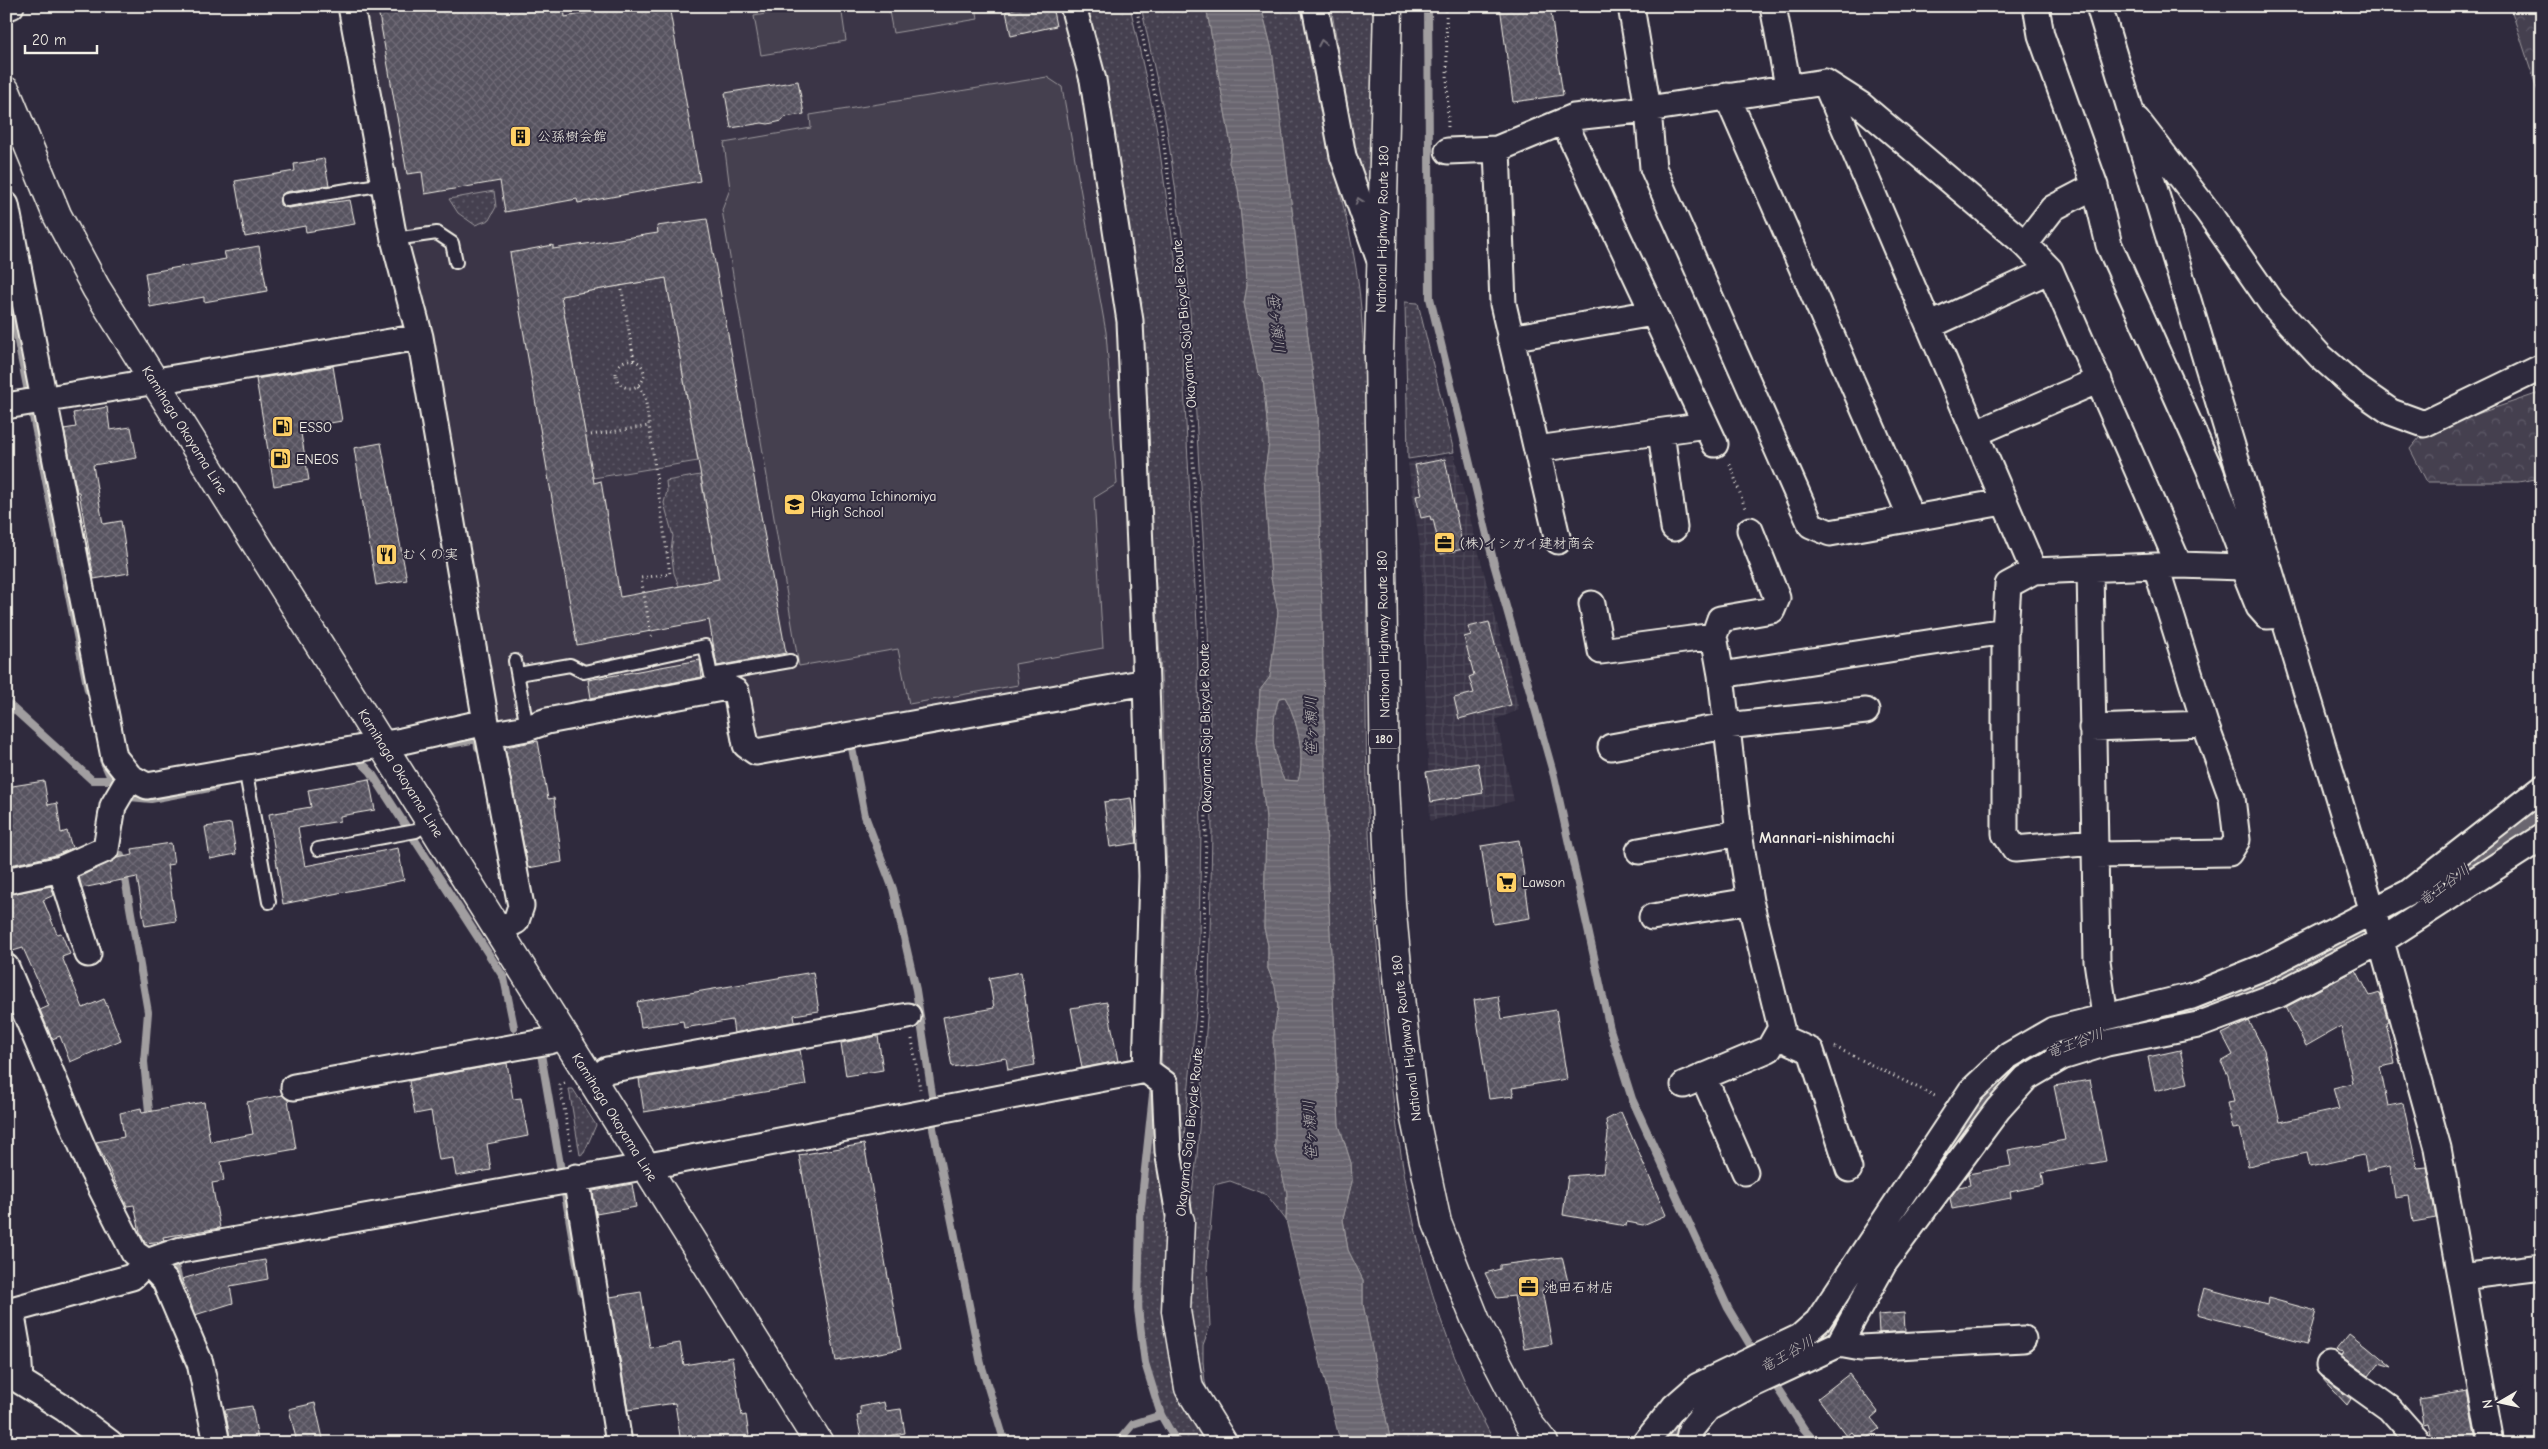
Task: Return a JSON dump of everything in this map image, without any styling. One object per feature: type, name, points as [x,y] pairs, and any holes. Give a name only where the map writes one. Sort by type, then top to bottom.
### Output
[{"type":"main road","name":"National Highway Route 180","points":[[1388,6],[1379,353],[1386,794],[1391,903],[1414,1114],[1437,1224],[1476,1320],[1525,1416],[1544,1443]]},
{"type":"main road","name":"Kamihaga Okayama Line","points":[[8,105],[57,216],[96,288],[432,821],[565,1036],[580,1082],[645,1164],[819,1443]]},
{"type":"main road","name":"Okayama Soja Bicycle Route","points":[[1180,1221],[1176,1311],[1189,1388],[1223,1443]]},
{"type":"street","points":[[6,7],[11,6]]},
{"type":"street","points":[[351,6],[413,338],[481,726],[521,906],[516,921],[500,930]]},
{"type":"street","points":[[1073,6],[1093,80],[1130,321],[1146,682],[1152,876],[1153,1075],[1180,1221]]},
{"type":"street","points":[[1315,6],[1343,156],[1381,263]]},
{"type":"street","points":[[1631,6],[1648,109],[1653,168],[1811,525],[1830,533],[2003,502]]},
{"type":"street","points":[[1774,6],[1788,86]]},
{"type":"street","points":[[2036,6],[2041,35],[2095,186],[2109,244],[2209,468],[2240,549],[2243,567],[2259,607],[2267,616],[2283,615]]},
{"type":"street","points":[[2099,6],[2128,108],[2377,927],[2438,1148],[2491,1443]]},
{"type":"street","points":[[1448,151],[1497,149],[1574,118],[1648,109],[1788,86],[1826,82],[1861,105],[2025,244],[2050,270],[2099,380],[2167,566],[2205,724],[2232,798],[2237,840],[2228,853],[2095,848],[2015,849],[2006,834],[2005,631],[2008,585],[2034,572],[2167,566],[2243,567]]},
{"type":"street","points":[[1826,82],[2034,572]]},
{"type":"street","points":[[1727,96],[1911,517]]},
{"type":"street","points":[[2128,108],[2208,212],[2272,304],[2320,356],[2358,389],[2390,412],[2424,424],[2542,367]]},
{"type":"street","points":[[1537,449],[1661,432],[1710,435],[1564,122]]},
{"type":"street","points":[[1497,149],[1503,304],[1558,541]]},
{"type":"street","points":[[2025,244],[2053,208],[2095,186]]},
{"type":"street","points":[[8,219],[14,296],[27,402],[114,757],[130,777],[147,786],[481,726],[526,728],[547,721],[728,687],[736,692],[746,745],[756,752],[1146,682]]},
{"type":"street","points":[[1929,326],[2050,270]]},
{"type":"street","points":[[1510,338],[1653,313]]},
{"type":"street","points":[[27,402],[413,338]]},
{"type":"street","points":[[1976,433],[2099,380]]},
{"type":"street","points":[[1661,432],[1674,528]]},
{"type":"street","points":[[1750,530],[1777,598],[1772,610],[1720,618],[1714,636],[1722,675],[1739,833],[1750,901],[1781,1028],[1787,1040],[1811,1051],[1849,1169]]},
{"type":"street","points":[[2090,569],[2097,961],[2105,1016]]},
{"type":"street","points":[[1592,604],[1601,651],[1714,636]]},
{"type":"street","points":[[1722,675],[2005,631]]},
{"type":"street","points":[[1611,747],[1726,726],[1866,711]]},
{"type":"street","points":[[2092,728],[2205,724]]},
{"type":"street","points":[[6,881],[61,870],[106,850],[113,806],[130,777]]},
{"type":"street","points":[[1778,1360],[1818,1321],[1971,1091],[2008,1056],[2053,1030],[2192,996],[2264,967],[2377,927],[2408,893],[2542,788]]},
{"type":"street","points":[[1639,851],[1739,833]]},
{"type":"street","points":[[1839,1344],[1884,1263],[1998,1109],[2026,1078],[2062,1057],[2107,1043],[2198,1025],[2278,995],[2377,927],[2542,836]]},
{"type":"street","points":[[61,870],[88,954]]},
{"type":"street","points":[[1652,917],[1750,901]]},
{"type":"street","points":[[6,967],[94,1172],[134,1252],[147,1262],[165,1281],[200,1364],[217,1443]]},
{"type":"street","points":[[580,1082],[607,1070],[908,1016]]},
{"type":"street","points":[[294,1087],[549,1041],[565,1036]]},
{"type":"street","points":[[1745,1172],[1694,1081],[1769,1050],[1787,1040]]},
{"type":"street","points":[[110,1443],[65,1409],[20,1381],[18,1350],[9,1310],[132,1277],[147,1262],[181,1250],[645,1164],[665,1163],[930,1112],[1153,1075]]},
{"type":"street","points":[[568,1178],[620,1443]]},
{"type":"street","points":[[2461,1277],[2542,1267]]},
{"type":"street","points":[[1650,1441],[1674,1407],[1698,1386],[1746,1375],[1778,1360],[1839,1344],[1861,1348],[2023,1339]]},
{"type":"street","points":[[2329,1365],[2389,1408],[2420,1443]]},
{"type":"street","points":[[1688,1443],[1690,1429],[1708,1408],[1746,1375]]},
{"type":"lane","points":[[287,200],[384,184]]},
{"type":"lane","points":[[394,238],[437,233],[452,243],[456,262]]},
{"type":"lane","points":[[518,674],[570,665],[584,672],[706,646],[711,675],[790,661]]},
{"type":"lane","points":[[516,660],[526,728]]},
{"type":"lane","points":[[245,768],[269,902]]},
{"type":"lane","points":[[318,849],[416,831],[432,821]]},
{"type":"path","name":"Okayama Soja Bicycle Route","points":[[1136,6],[1161,124],[1182,277],[1203,614],[1206,831],[1203,980],[1192,1106]]},
{"type":"path","points":[[1446,6],[1448,151]]},
{"type":"path","points":[[621,285],[634,360],[643,369],[644,378],[638,386],[624,387],[616,376],[621,363],[634,360]]},
{"type":"path","points":[[638,386],[645,396],[670,574],[641,578],[654,656]]},
{"type":"path","points":[[591,435],[649,426]]},
{"type":"path","points":[[1710,435],[1726,454],[1749,518],[1750,530]]},
{"type":"path","points":[[908,1016],[918,1073],[930,1112]]},
{"type":"path","points":[[1787,1040],[1820,1039],[1939,1098],[1971,1091]]},
{"type":"path","points":[[568,1178],[560,1085],[580,1082]]},
{"type":"shaded area","name":"Okayama Ichinomiya High School","points":[[360,6],[1067,6],[1125,321],[1143,674],[753,743],[742,685],[501,719],[491,713]]},
{"type":"shaded area","points":[[1454,455],[1519,710],[1496,719],[1514,801],[1430,821],[1421,554],[1408,463]]},
{"type":"green space","points":[[810,6],[841,6],[846,41],[761,55],[754,16]]},
{"type":"green space","points":[[888,6],[976,6],[978,19],[893,33]]},
{"type":"green space","points":[[1084,6],[1130,6],[1156,125],[1178,278],[1197,624],[1201,830],[1198,990],[1179,1189],[1161,1070],[1167,878],[1162,691],[1140,319]]},
{"type":"green space","points":[[1141,6],[1206,6],[1231,145],[1229,163],[1238,188],[1246,264],[1247,286],[1244,303],[1258,373],[1263,378],[1269,443],[1264,477],[1271,578],[1278,612],[1270,677],[1260,690],[1257,742],[1266,818],[1264,928],[1268,945],[1268,969],[1275,986],[1278,1007],[1273,1038],[1275,1148],[1287,1193],[1286,1220],[1267,1195],[1230,1181],[1214,1185],[1207,1266],[1210,1326],[1203,1345],[1205,1382],[1213,1408],[1196,1387],[1184,1311],[1188,1224],[1197,1156],[1209,990],[1212,831],[1208,624],[1188,276],[1166,123]]},
{"type":"green space","points":[[1261,6],[1304,6],[1327,133],[1356,269],[1365,368],[1368,811],[1377,939],[1392,1090],[1408,1195],[1433,1295],[1470,1393],[1495,1443],[1391,1443],[1363,1304],[1363,1280],[1348,1250],[1343,1219],[1352,1181],[1351,1163],[1339,1125],[1327,868],[1318,417],[1272,50]]},
{"type":"green space","points":[[1331,6],[1376,6],[1373,198],[1362,179],[1355,152]]},
{"type":"green space","points":[[2510,6],[2542,6],[2542,104]]},
{"type":"green space","points":[[1047,77],[1062,87],[1106,332],[1117,484],[1094,498],[1103,648],[1015,664],[1018,685],[909,704],[898,649],[799,666],[722,210],[730,189],[724,143],[811,128],[810,115]]},
{"type":"green space","points":[[494,191],[496,207],[489,220],[475,225],[458,213],[449,199]]},
{"type":"green space","points":[[666,278],[698,461],[593,478],[561,296]]},
{"type":"green space","points":[[1405,302],[1418,303],[1454,452],[1408,459]]},
{"type":"green space","points":[[2542,392],[2542,478],[2518,482],[2427,482],[2410,449],[2424,432]]},
{"type":"green space","points":[[700,475],[719,579],[679,586],[674,573],[671,550],[673,536],[664,503],[667,491],[666,481]]},
{"type":"green space","points":[[1285,697],[1293,716],[1301,750],[1298,781],[1284,780],[1274,750],[1273,729],[1276,708],[1279,698]]},
{"type":"green space","points":[[569,1089],[573,1089],[596,1125],[584,1153],[580,1155]]},
{"type":"green space","points":[[1155,1102],[1163,1121],[1173,1308],[1216,1443],[1182,1443],[1164,1414],[1152,1381],[1145,1343],[1142,1303],[1142,1261],[1147,1177]]},
{"type":"water","name":"笹ヶ瀬川","points":[[1206,6],[1261,6],[1272,50],[1318,417],[1327,868],[1339,1125],[1351,1163],[1352,1181],[1343,1219],[1348,1250],[1363,1280],[1363,1304],[1391,1443],[1343,1443],[1338,1433],[1286,1220],[1287,1193],[1275,1148],[1273,1038],[1278,1007],[1275,986],[1268,969],[1268,945],[1264,928],[1266,818],[1257,742],[1260,690],[1270,677],[1278,612],[1271,578],[1264,477],[1269,443],[1263,378],[1258,373],[1244,303],[1247,286],[1246,264],[1238,188],[1229,163],[1231,145]],"holes":[[[1285,697],[1301,749],[1298,781],[1284,780],[1274,750],[1273,729],[1279,698]]]},
{"type":"building","points":[[395,6],[564,6],[565,17],[625,6],[669,6],[700,181],[578,203],[577,199],[505,212],[500,181],[425,194],[422,172],[407,174],[378,9]]},
{"type":"building","points":[[1028,6],[1052,6],[1056,26],[1011,36],[1006,11]]},
{"type":"building","points":[[1500,6],[1550,6],[1563,95],[1513,102]]},
{"type":"building","points":[[798,81],[804,114],[785,117],[782,121],[768,124],[762,123],[731,128],[725,93]]},
{"type":"building","points":[[324,159],[329,185],[285,192],[280,197],[280,205],[288,208],[350,200],[355,224],[306,232],[305,226],[245,237],[235,181],[295,171],[294,164]]},
{"type":"building","points":[[707,219],[786,653],[717,666],[709,620],[577,645],[510,253],[553,245],[553,249],[658,233],[657,226]],"holes":[[[666,278],[719,579],[620,597],[601,481],[594,483],[561,296]]]},
{"type":"building","points":[[259,246],[267,291],[204,302],[204,297],[150,307],[145,273],[226,259],[224,252]]},
{"type":"building","points":[[333,366],[342,421],[300,428],[309,480],[274,486],[256,379]]},
{"type":"building","points":[[107,407],[110,430],[131,427],[137,458],[93,465],[103,524],[121,521],[129,573],[94,579],[79,492],[77,492],[64,429],[76,427],[73,413]]},
{"type":"building","points":[[381,443],[407,580],[376,585],[354,448]]},
{"type":"building","points":[[1445,459],[1463,549],[1441,554],[1433,519],[1431,520],[1430,516],[1421,518],[1416,496],[1422,495],[1415,465]]},
{"type":"building","points":[[1489,622],[1511,705],[1459,719],[1454,698],[1474,693],[1469,677],[1474,675],[1464,637],[1471,635],[1468,627]]},
{"type":"building","points":[[700,660],[702,677],[591,698],[588,680]]},
{"type":"building","points":[[538,741],[548,799],[554,798],[562,862],[528,868],[505,747]]},
{"type":"building","points":[[1478,763],[1483,793],[1431,802],[1426,772]]},
{"type":"building","points":[[369,779],[375,810],[340,816],[340,821],[298,828],[305,866],[398,848],[404,880],[283,904],[269,814],[311,807],[308,790]]},
{"type":"building","points":[[44,781],[48,805],[57,803],[61,833],[67,831],[72,848],[56,855],[6,866],[6,787]]},
{"type":"building","points":[[1131,798],[1137,843],[1110,847],[1104,802]]},
{"type":"building","points":[[231,823],[236,854],[210,859],[205,827]]},
{"type":"building","name":"Lawson","points":[[1519,840],[1530,918],[1493,924],[1481,846]]},
{"type":"building","points":[[171,843],[174,864],[167,865],[176,921],[145,926],[137,877],[82,888],[79,877],[117,858],[133,855],[132,849]]},
{"type":"building","points":[[51,886],[54,895],[43,900],[57,934],[61,933],[70,954],[62,957],[83,1008],[104,999],[121,1040],[70,1062],[60,1036],[52,1039],[40,1010],[49,1006],[23,948],[6,953],[6,895]]},
{"type":"building","points":[[2356,970],[2370,996],[2380,993],[2388,1021],[2386,1022],[2395,1064],[2380,1067],[2388,1106],[2403,1103],[2417,1168],[2427,1167],[2436,1218],[2413,1222],[2409,1196],[2395,1198],[2390,1166],[2367,1171],[2364,1155],[2310,1167],[2307,1153],[2248,1166],[2240,1128],[2233,1129],[2227,1103],[2234,1102],[2228,1075],[2221,1062],[2233,1055],[2222,1034],[2249,1021],[2264,1050],[2280,1122],[2339,1109],[2333,1088],[2353,1083],[2341,1026],[2306,1046],[2286,1007]]},
{"type":"building","points":[[813,972],[819,1011],[794,1015],[795,1022],[734,1033],[732,1020],[684,1028],[683,1021],[641,1027],[637,1002]]},
{"type":"building","points":[[1021,972],[1035,1065],[1008,1070],[1006,1058],[952,1067],[943,1017],[994,1008],[989,978]]},
{"type":"building","points":[[1498,996],[1502,1019],[1556,1010],[1567,1079],[1512,1088],[1514,1096],[1489,1099],[1474,1000]]},
{"type":"building","points":[[1107,1002],[1118,1061],[1082,1068],[1071,1008]]},
{"type":"building","points":[[878,1036],[883,1070],[846,1076],[841,1043]]},
{"type":"building","points":[[800,1050],[806,1085],[644,1112],[639,1079]]},
{"type":"building","points":[[2180,1050],[2188,1083],[2155,1091],[2148,1057]]},
{"type":"building","points":[[507,1063],[513,1099],[521,1098],[528,1136],[487,1144],[491,1170],[456,1176],[453,1158],[439,1160],[431,1111],[415,1114],[409,1081]]},
{"type":"building","points":[[2090,1080],[2106,1161],[2042,1173],[2044,1185],[2010,1192],[2011,1198],[1952,1209],[1950,1198],[1958,1187],[1970,1185],[1968,1174],[2011,1166],[2008,1150],[2065,1140],[2054,1086]]},
{"type":"building","points":[[283,1095],[288,1100],[296,1149],[221,1162],[224,1181],[212,1183],[220,1228],[163,1237],[164,1241],[145,1243],[140,1232],[134,1205],[127,1206],[96,1142],[124,1137],[120,1113],[141,1108],[142,1113],[204,1102],[210,1142],[253,1134],[247,1102]]},
{"type":"building","points":[[1621,1112],[1666,1215],[1643,1225],[1627,1222],[1626,1226],[1563,1215],[1568,1176],[1603,1173],[1608,1134],[1606,1120]]},
{"type":"building","points":[[864,1144],[901,1349],[836,1361],[799,1155]]},
{"type":"building","points":[[632,1184],[636,1207],[596,1214],[593,1191]]},
{"type":"building","points":[[1562,1257],[1569,1286],[1542,1290],[1552,1344],[1524,1349],[1514,1296],[1497,1298],[1485,1273],[1500,1269],[1500,1265]]},
{"type":"building","points":[[265,1260],[268,1279],[230,1286],[233,1303],[195,1315],[182,1279],[223,1267]]},
{"type":"building","points":[[2204,1288],[2267,1305],[2268,1298],[2316,1311],[2307,1344],[2197,1314]]},
{"type":"building","points":[[641,1292],[650,1348],[680,1343],[684,1365],[732,1357],[742,1416],[746,1415],[750,1443],[681,1443],[675,1403],[628,1410],[610,1297]]},
{"type":"building","points":[[1904,1313],[1905,1331],[1879,1333],[1878,1315]]},
{"type":"building","points":[[2350,1333],[2392,1367],[2379,1363],[2369,1376],[2341,1356],[2343,1353],[2335,1351]]},
{"type":"building","points":[[1849,1374],[1878,1412],[1871,1418],[1880,1429],[1861,1443],[1852,1432],[1847,1436],[1818,1398]]},
{"type":"building","points":[[2320,1376],[2351,1399],[2347,1405]]},
{"type":"building","points":[[2467,1391],[2476,1442],[2434,1443],[2428,1423],[2423,1424],[2419,1399]]},
{"type":"building","points":[[884,1402],[886,1411],[901,1409],[905,1433],[862,1441],[857,1416],[861,1415],[860,1407]]},
{"type":"building","points":[[315,1403],[324,1443],[297,1443],[289,1409]]},
{"type":"building","points":[[252,1406],[258,1440],[231,1443],[225,1410]]},
{"type":"waterway","points":[[1428,6],[1430,298],[1494,564],[1554,776],[1610,1029],[1632,1099],[1728,1308],[1756,1355]]},
{"type":"waterway","points":[[6,282],[88,690]]},
{"type":"waterway","points":[[6,702],[92,780],[112,780],[103,760]]},
{"type":"waterway","points":[[450,744],[477,739],[478,747]]},
{"type":"waterway","points":[[852,748],[865,816],[893,889],[916,990],[933,1101],[933,1128],[981,1364],[1005,1443]]},
{"type":"waterway","points":[[359,760],[371,772],[504,978],[514,1027]]},
{"type":"waterway","points":[[130,797],[151,799],[215,787]]},
{"type":"waterway","name":"竜王谷川","points":[[2186,1015],[2277,981],[2409,911],[2542,814]]},
{"type":"waterway","points":[[121,855],[148,1012],[144,1062],[150,1121]]},
{"type":"waterway","name":"竜王谷川","points":[[1671,1443],[1682,1417],[1710,1394],[1814,1342],[1839,1315],[1986,1098],[2020,1066],[2059,1046],[2086,1037]]},
{"type":"waterway","points":[[541,1054],[582,1293]]},
{"type":"waterway","points":[[1154,1085],[1140,1216],[1138,1309],[1145,1363],[1161,1415],[1177,1443]]},
{"type":"waterway","points":[[175,1265],[181,1290]]},
{"type":"waterway","points":[[1772,1380],[1804,1429],[1816,1443]]},
{"type":"waterway","points":[[1117,1443],[1133,1424],[1161,1415]]},
{"type":"place","name":"公孫樹会館","points":[[521,136]]},
{"type":"place","name":"ESSO","points":[[283,427]]},
{"type":"place","name":"ENEOS","points":[[280,459]]},
{"type":"place","name":"Okayama Ichinomiya High School","points":[[795,504]]},
{"type":"place","name":"(株)イシガイ建材商会","points":[[1444,543]]},
{"type":"place","name":"むくの実","points":[[386,554]]},
{"type":"place","name":"Lawson","points":[[1506,882]]},
{"type":"place","name":"池田石材店","points":[[1528,1287]]},
{"type":"district","name":"Mannari-nishimachi","points":[[1827,837]]}]
